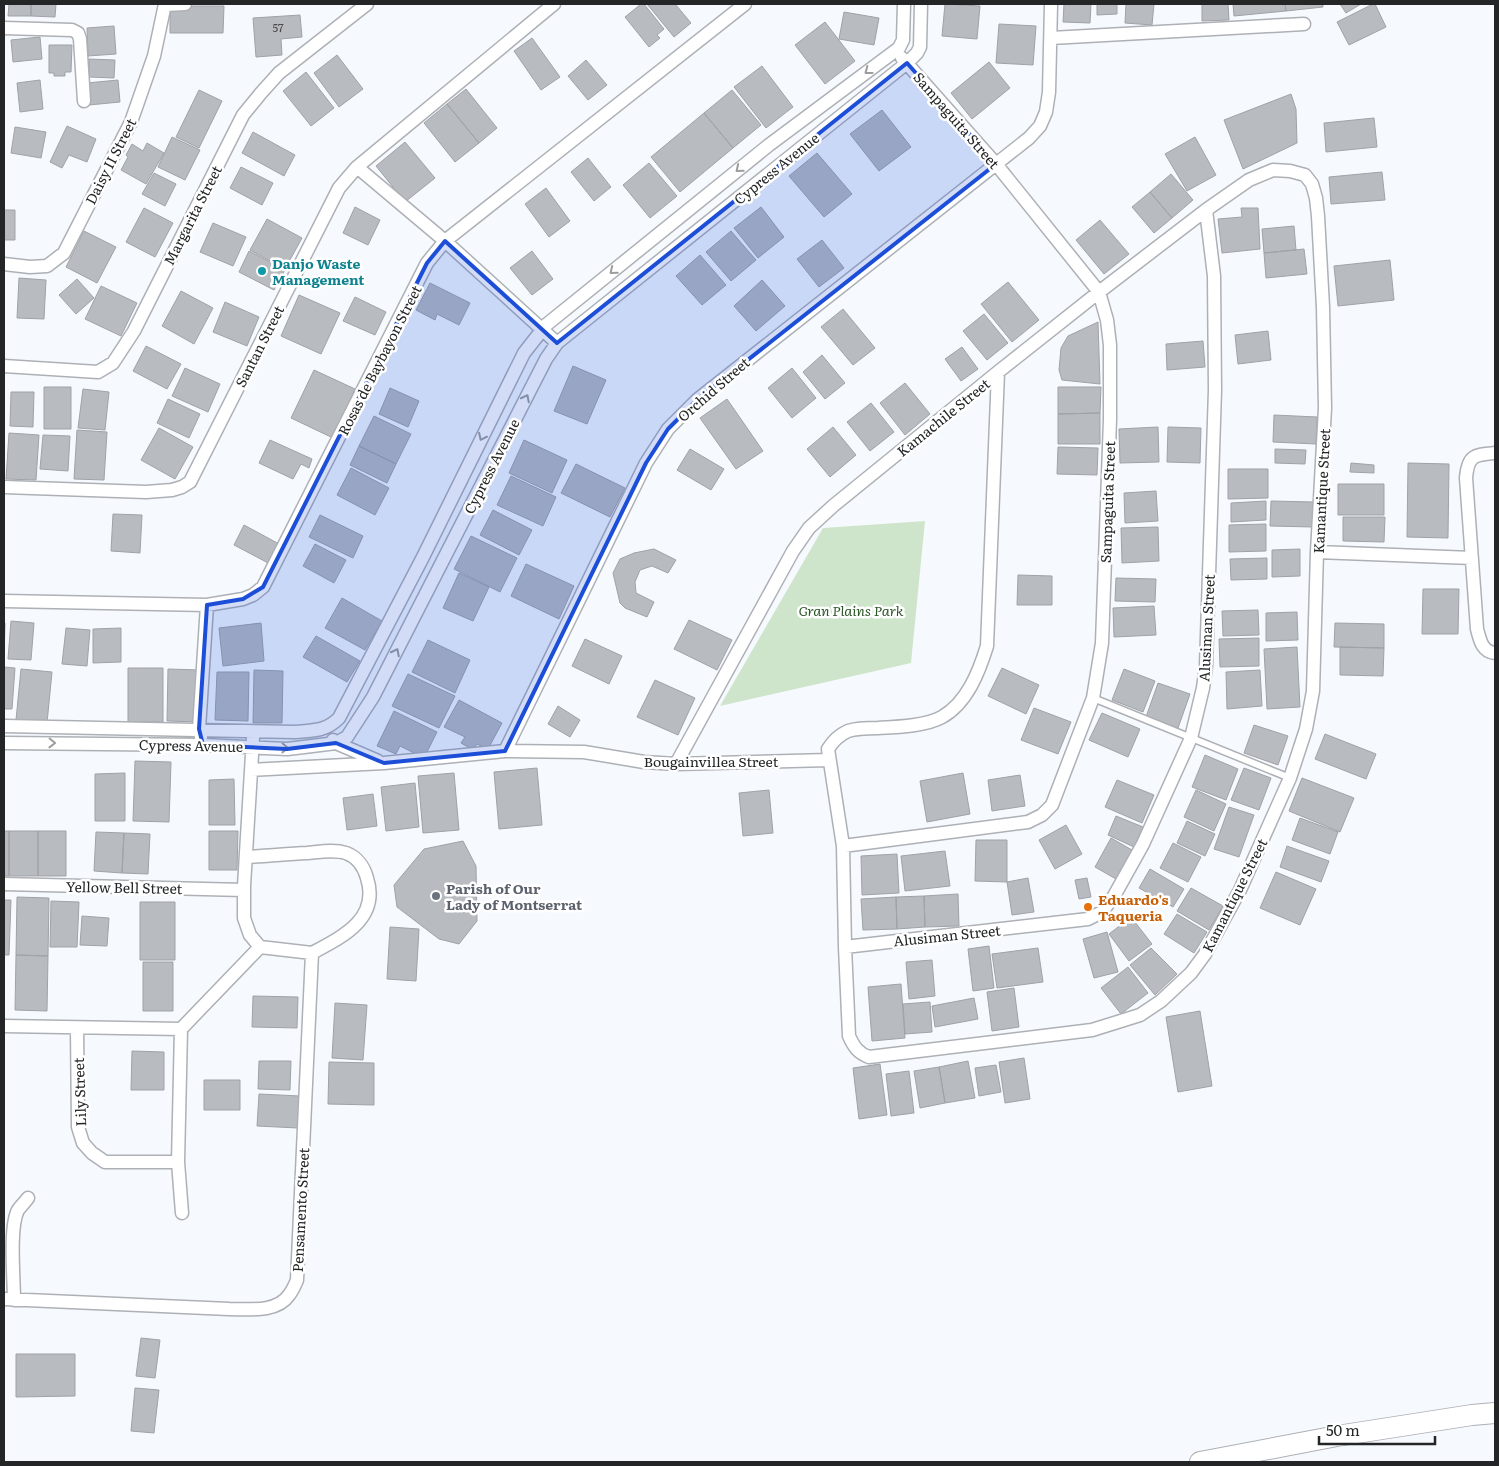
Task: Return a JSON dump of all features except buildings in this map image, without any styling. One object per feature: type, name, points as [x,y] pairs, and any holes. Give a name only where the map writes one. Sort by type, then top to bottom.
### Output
[{"type":"main road","points":[[1200,1462],[1337,1436],[1495,1413]]},
{"type":"street","points":[[165,4],[185,4]]},
{"type":"street","name":"Daisy II Street","points":[[4,264],[30,268],[47,266],[64,253],[131,122],[154,56],[165,4]]},
{"type":"street","name":"Margarita Street","points":[[4,366],[98,372],[113,363],[134,331],[243,116],[279,74],[367,4]]},
{"type":"street","name":"Santan Street","points":[[4,486],[146,492],[182,487],[190,482],[339,188],[356,167],[554,4]]},
{"type":"street","name":"Rosas de Baybayon Street","points":[[4,601],[207,605],[243,599],[253,595],[263,587],[427,263],[445,241],[745,4]]},
{"type":"street","points":[[895,51],[904,40],[904,4]]},
{"type":"street","name":"Cypress Avenue","points":[[4,743],[254,746],[287,749],[336,743],[347,737],[373,697],[546,359],[557,343],[907,63],[920,47],[920,4]]},
{"type":"street","name":"Orchid Street","points":[[505,751],[646,462],[668,429],[697,400],[1029,138],[1040,126],[1046,112],[1049,92],[1051,4]]},
{"type":"street","points":[[1051,38],[1304,24]]},
{"type":"street","points":[[4,28],[72,30],[78,34],[80,39],[84,101]]},
{"type":"street","name":"Sampaguita Street","points":[[843,846],[1028,822],[1042,816],[1052,805],[1093,698],[1102,642],[1110,419],[1110,345],[1107,320],[1099,292],[996,164],[895,51]]},
{"type":"street","name":"Cypress Avenue","points":[[4,726],[295,732],[322,730],[332,725],[339,718],[423,557],[524,353],[543,329],[768,145],[895,51]]},
{"type":"street","points":[[356,167],[445,241],[557,343]]},
{"type":"street","name":"Kamachile Street","points":[[676,764],[793,552],[809,528],[833,506],[998,372],[1206,210],[1249,180],[1273,170],[1290,171],[1305,175]]},
{"type":"street","name":"Kamantique Street","points":[[829,760],[843,846],[849,1036],[854,1047],[861,1054],[869,1057],[1092,1030],[1140,1015],[1161,1002],[1191,973],[1205,954],[1240,890],[1290,778],[1306,729],[1313,691],[1325,408],[1323,307],[1316,198],[1312,184],[1305,175]]},
{"type":"street","name":"Alusiman Street","points":[[845,947],[1088,919],[1102,912],[1114,896],[1143,844],[1191,738],[1203,688],[1206,666],[1215,390],[1214,276],[1206,210]]},
{"type":"street","points":[[829,760],[828,749],[837,737],[860,729],[929,722],[944,716],[956,705],[975,681],[987,646],[998,372]]},
{"type":"street","points":[[1495,453],[1480,454],[1470,459],[1466,478],[1477,629],[1485,649],[1495,653]]},
{"type":"street","points":[[1318,552],[1472,558]]},
{"type":"street","points":[[423,557],[441,565]]},
{"type":"street","points":[[203,745],[199,729],[207,605]]},
{"type":"street","points":[[322,730],[336,743]]},
{"type":"street","points":[[246,857],[330,851],[345,853],[357,859],[365,871],[370,885],[368,907],[363,917],[343,936],[312,954],[260,947],[250,935],[244,918],[244,890],[246,857],[252,770],[254,746],[253,731]]},
{"type":"street","name":"Bougainvillea Street","points":[[336,743],[384,763]]},
{"type":"street","name":"Bougainvillea Street","points":[[252,770],[384,763],[505,751],[584,752],[644,762],[676,764],[829,760]]},
{"type":"street","name":"Yellow Bell Street","points":[[4,884],[244,890]]},
{"type":"street","points":[[182,1213],[178,1162],[181,1029],[260,947]]},
{"type":"street","name":"Pensamento Street","points":[[9,1300],[245,1309],[274,1306],[289,1296],[297,1280],[312,954]]},
{"type":"street","points":[[4,1026],[181,1029]]},
{"type":"street","name":"Lily Street","points":[[77,1028],[78,1127],[84,1143],[92,1153],[104,1162],[178,1162]]},
{"type":"street","points":[[9,1300],[15,1220],[18,1210],[28,1198]]},
{"type":"lane","points":[[1093,698],[1290,778]]},
{"type":"highlighted area","points":[[907,63],[996,164],[697,400],[668,429],[646,463],[505,751],[384,763],[336,743],[287,749],[203,745],[199,729],[207,605],[243,599],[263,587],[427,263],[445,241],[557,343]]},
{"type":"green space","name":"Gran Plains Park","points":[[925,521],[911,663],[720,706],[823,528]]},
{"type":"place","name":"Danjo Waste Management","points":[[262,271]]},
{"type":"place","name":"Parish of Our Lady of Montserrat","points":[[436,896]]},
{"type":"place","name":"Eduardo's Taqueria","points":[[1088,907]]}]
